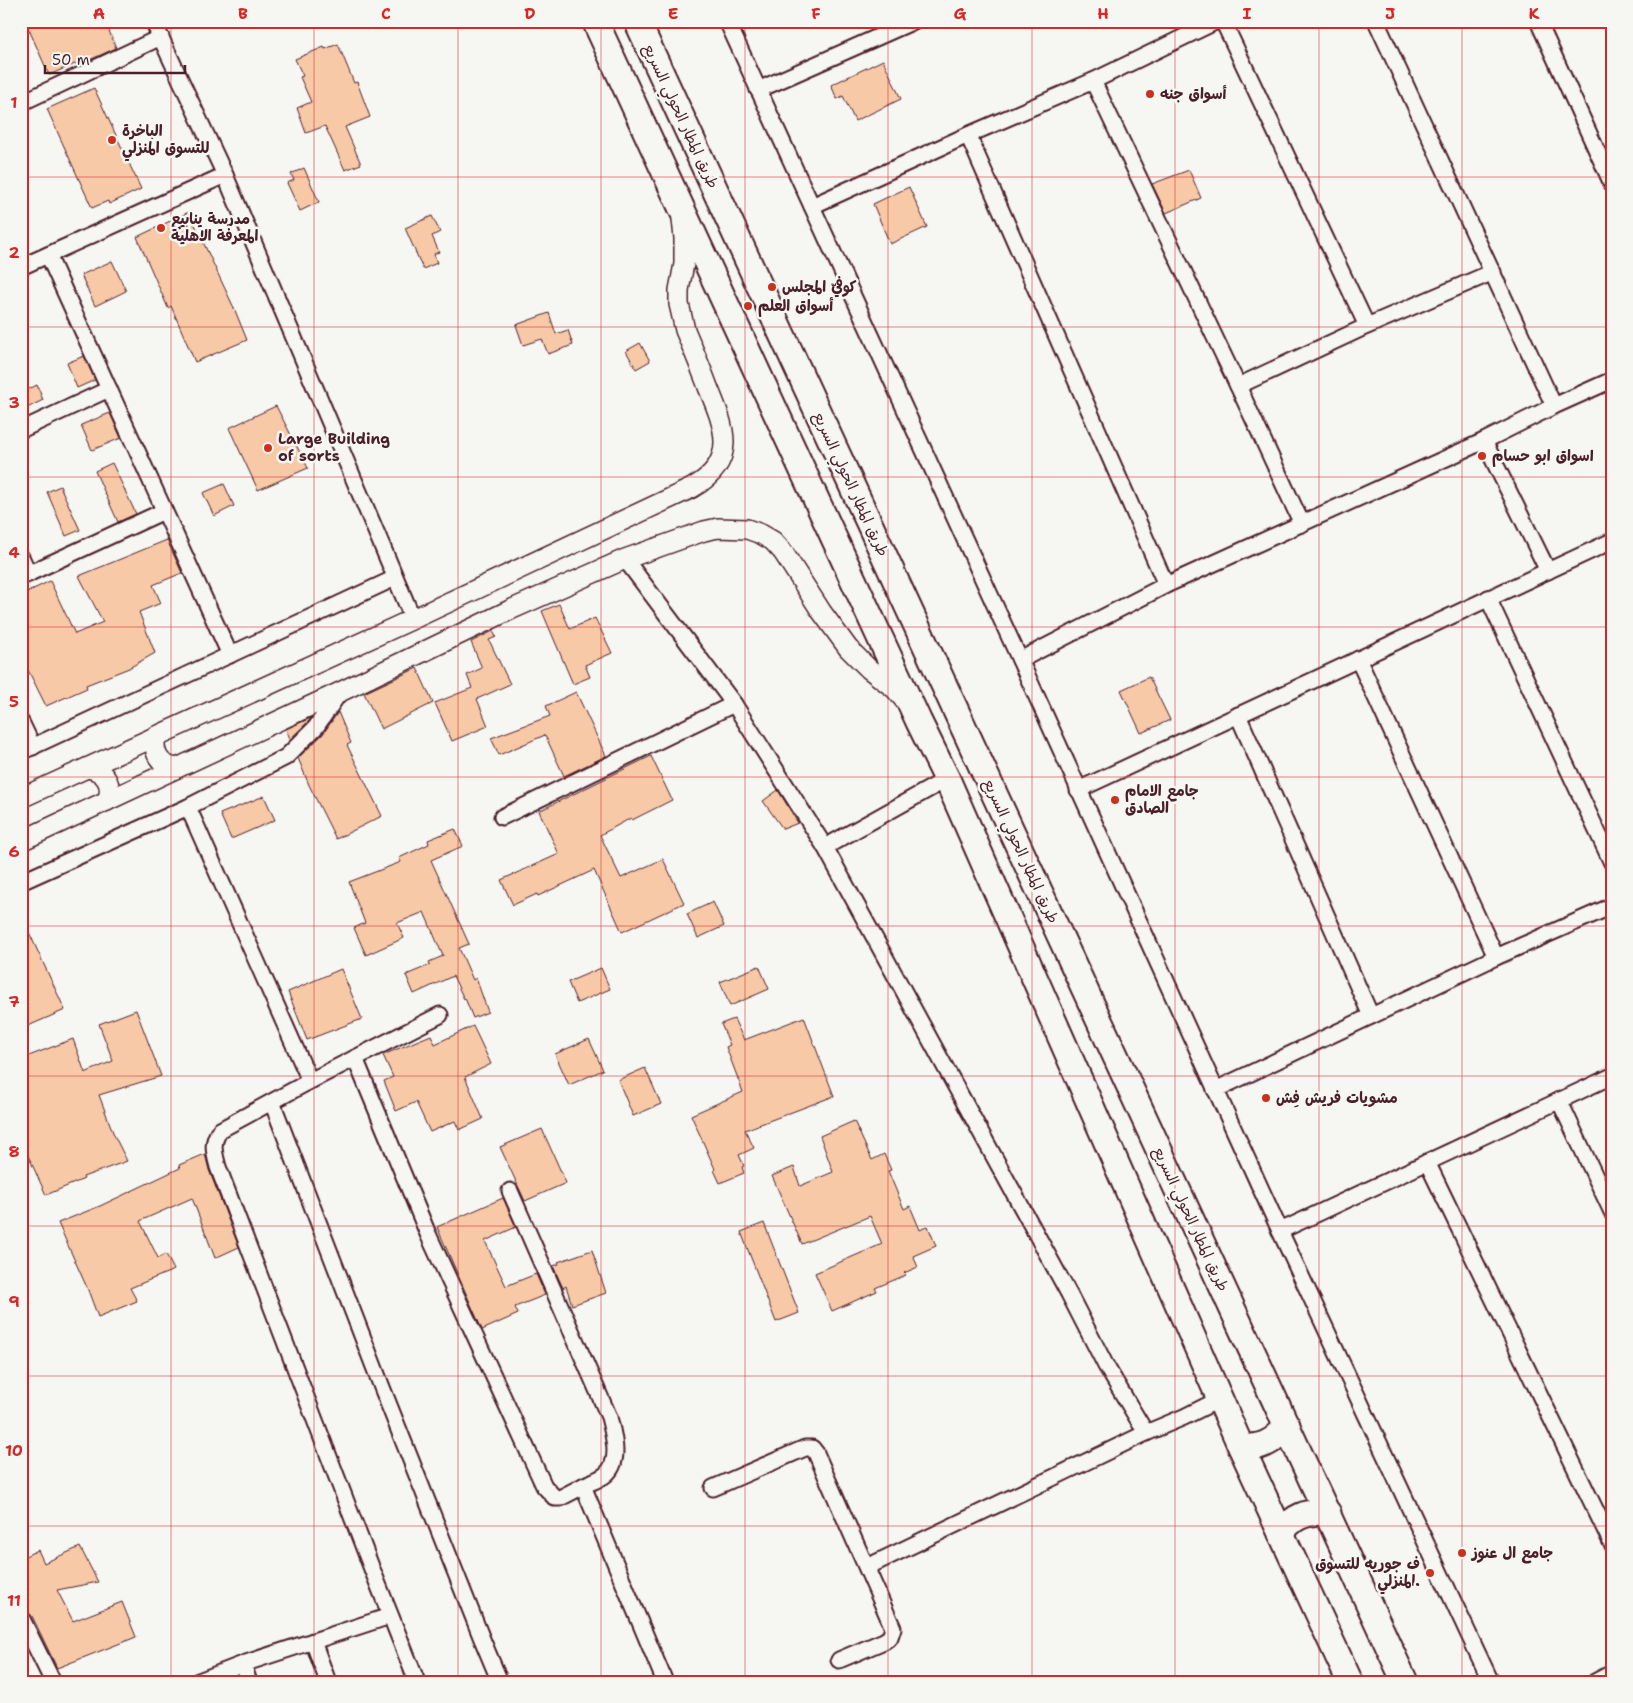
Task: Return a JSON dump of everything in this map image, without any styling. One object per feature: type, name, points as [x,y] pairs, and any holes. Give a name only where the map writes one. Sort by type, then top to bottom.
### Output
[{"type":"highway","points":[[595,21],[947,780],[1241,1447],[1350,1682]]},
{"type":"highway","name":"طريق المطار الحولي السريع","points":[[637,21],[1405,1682]]},
{"type":"highway","points":[[1241,1447],[1259,1447],[1267,1444],[1282,1433],[1287,1425]]},
{"type":"highway","points":[[1281,1533],[1286,1526],[1301,1515],[1319,1512],[1328,1513]]},
{"type":"street","points":[[153,21],[225,175],[413,619]]},
{"type":"street","points":[[727,21],[1215,1090],[1491,1682]]},
{"type":"street","points":[[758,90],[913,21]]},
{"type":"street","points":[[812,206],[1093,81],[1217,21]]},
{"type":"street","points":[[1223,21],[1367,326]]},
{"type":"street","points":[[1376,21],[1554,406]]},
{"type":"street","points":[[1538,21],[1612,184]]},
{"type":"street","points":[[21,103],[161,37]]},
{"type":"street","points":[[1093,81],[1302,524]]},
{"type":"street","points":[[968,135],[1166,585]]},
{"type":"street","points":[[21,267],[225,175]]},
{"type":"street","points":[[21,798],[413,619],[692,488],[710,476],[721,458],[724,448],[724,427],[681,317],[679,290],[684,264],[684,238],[682,217],[674,191]]},
{"type":"street","points":[[48,255],[230,655]]},
{"type":"street","points":[[1238,386],[1367,326],[1493,272]]},
{"type":"street","points":[[1020,660],[1166,585],[1484,441],[1612,380]]},
{"type":"street","points":[[21,430],[109,389]]},
{"type":"street","points":[[1484,441],[1548,571]]},
{"type":"street","points":[[21,557],[25,575],[164,511]]},
{"type":"street","points":[[21,841],[340,692],[510,610],[625,559],[704,531],[718,528],[747,529],[773,541],[783,552],[821,611],[848,648],[869,669],[895,689],[919,722]]},
{"type":"street","points":[[1078,790],[1612,541]]},
{"type":"street","points":[[625,559],[734,704],[825,847],[1069,1294],[1106,1366],[1146,1433]]},
{"type":"street","points":[[21,722],[27,749],[395,578]]},
{"type":"street","points":[[1488,598],[1612,863]]},
{"type":"street","points":[[1358,660],[1496,957]]},
{"type":"street","points":[[21,882],[188,807],[286,757],[316,727],[340,692]]},
{"type":"street","points":[[502,817],[734,704]]},
{"type":"street","points":[[1238,715],[1371,1016]]},
{"type":"street","points":[[156,736],[154,748],[158,758],[166,765],[177,768]]},
{"type":"street","points":[[88,768],[97,770],[105,777],[110,791],[107,801]]},
{"type":"street","points":[[825,847],[947,780]]},
{"type":"street","points":[[188,807],[310,1081]]},
{"type":"street","points":[[1215,1090],[1496,957],[1612,906]]},
{"type":"street","points":[[417,1682],[218,1167],[214,1151],[214,1138],[220,1130],[310,1081],[440,1015]]},
{"type":"street","points":[[355,1058],[428,1234],[544,1486],[554,1498],[560,1498],[607,1474],[613,1464],[615,1452],[614,1435],[609,1417],[510,1190]]},
{"type":"street","points":[[1280,1231],[1612,1076]]},
{"type":"street","points":[[1559,1100],[1612,1212]]},
{"type":"street","points":[[272,1102],[390,1408],[500,1682]]},
{"type":"street","points":[[1427,1162],[1612,1544]]},
{"type":"street","points":[[867,1567],[1220,1399]]},
{"type":"street","points":[[713,1488],[805,1448],[812,1448],[820,1460],[891,1622],[892,1633],[890,1637],[839,1660]]},
{"type":"street","points":[[584,1486],[665,1682]]},
{"type":"street","points":[[196,1682],[243,1664],[390,1616]]},
{"type":"street","points":[[21,1617],[53,1682]]},
{"type":"street","points":[[313,1641],[328,1682]]},
{"type":"street","points":[[243,1664],[249,1682]]},
{"type":"street","points":[[1594,1682],[1612,1673]]},
{"type":"building","points":[[37,21],[105,21],[116,48],[83,63],[82,61],[49,75],[27,25]]},
{"type":"building","points":[[338,44],[354,83],[357,82],[370,117],[345,127],[361,164],[345,170],[325,126],[306,133],[297,108],[311,102],[300,77],[303,76],[295,59],[324,47],[325,49]]},
{"type":"building","points":[[883,60],[901,99],[855,121],[843,96],[837,99],[831,85]]},
{"type":"building","points":[[94,88],[141,189],[109,204],[108,201],[92,208],[47,109]]},
{"type":"building","points":[[304,168],[319,202],[300,211],[287,183],[294,180],[291,174]]},
{"type":"building","points":[[1189,170],[1201,198],[1166,213],[1152,184]]},
{"type":"building","points":[[909,187],[927,227],[890,244],[873,204]]},
{"type":"building","points":[[189,212],[247,340],[195,362],[171,306],[168,308],[137,237]]},
{"type":"building","points":[[432,216],[440,232],[432,236],[439,252],[434,254],[437,263],[423,269],[405,228]]},
{"type":"building","points":[[112,261],[126,291],[95,306],[81,275]]},
{"type":"building","points":[[549,313],[556,334],[568,330],[573,345],[548,354],[542,339],[523,345],[516,325]]},
{"type":"building","points":[[640,343],[650,361],[636,369],[626,351]]},
{"type":"building","points":[[84,356],[95,380],[77,388],[67,363]]},
{"type":"building","points":[[37,385],[43,400],[21,411],[21,393]]},
{"type":"building","name":"Large Building of sorts","points":[[276,406],[308,468],[258,490],[229,428]]},
{"type":"building","points":[[110,413],[121,438],[92,450],[81,425]]},
{"type":"building","points":[[112,463],[136,514],[118,522],[95,471]]},
{"type":"building","points":[[224,484],[234,506],[214,516],[203,493]]},
{"type":"building","points":[[60,486],[80,530],[66,536],[47,492]]},
{"type":"building","points":[[167,540],[182,573],[153,585],[161,603],[139,612],[155,653],[129,668],[86,685],[87,688],[46,706],[21,656],[21,595],[50,581],[75,634],[103,622],[79,576]]},
{"type":"building","points":[[559,604],[570,629],[595,618],[612,653],[585,665],[590,677],[573,684],[542,611]]},
{"type":"building","points":[[493,631],[496,637],[489,640],[510,684],[477,699],[488,726],[452,741],[435,703],[472,688],[467,675],[482,668],[471,642]]},
{"type":"building","points":[[417,668],[433,703],[381,729],[364,693]]},
{"type":"building","points":[[1149,677],[1170,720],[1141,733],[1121,690]]},
{"type":"building","points":[[576,692],[606,756],[564,776],[545,735],[499,755],[491,738],[550,716],[546,706]]},
{"type":"building","points":[[338,712],[351,743],[347,745],[382,816],[336,839],[309,785],[298,758],[323,734]]},
{"type":"building","points":[[311,718],[309,721],[290,739],[286,729]]},
{"type":"building","points":[[651,756],[672,800],[632,820],[631,818],[600,835],[621,878],[663,859],[684,903],[622,932],[594,870],[538,896],[537,894],[513,905],[501,880],[559,854],[539,811]]},
{"type":"building","points":[[778,790],[798,823],[783,829],[763,801]]},
{"type":"building","points":[[264,796],[275,820],[231,839],[220,814]]},
{"type":"building","points":[[455,829],[463,846],[431,860],[469,944],[459,948],[473,980],[476,978],[488,1012],[473,1018],[453,976],[414,994],[406,975],[430,965],[429,962],[443,956],[424,912],[397,923],[404,938],[366,955],[354,928],[365,923],[349,882],[401,862],[399,858],[429,844],[428,840]]},
{"type":"building","points":[[713,902],[724,926],[698,938],[687,914]]},
{"type":"building","points":[[21,915],[65,1010],[21,1029]]},
{"type":"building","points":[[759,966],[769,989],[730,1006],[720,982]]},
{"type":"building","points":[[601,968],[610,989],[577,1003],[568,982]]},
{"type":"building","points":[[341,969],[362,1019],[307,1040],[288,992]]},
{"type":"building","points":[[136,1010],[161,1076],[99,1095],[114,1135],[127,1161],[83,1177],[84,1179],[46,1195],[21,1140],[21,1059],[73,1039],[85,1073],[113,1061],[99,1024]]},
{"type":"building","points":[[804,1017],[834,1096],[745,1130],[754,1148],[739,1155],[744,1166],[742,1167],[744,1173],[720,1183],[691,1115],[743,1092],[726,1047],[730,1045],[721,1024],[734,1019],[744,1040]]},
{"type":"building","points":[[473,1026],[491,1064],[465,1077],[483,1119],[459,1130],[455,1121],[430,1132],[416,1102],[396,1111],[384,1081],[393,1077],[383,1055],[431,1035],[435,1044]]},
{"type":"building","points":[[589,1039],[603,1070],[569,1085],[555,1054]]},
{"type":"building","points":[[645,1068],[661,1104],[633,1116],[618,1080]]},
{"type":"building","points":[[854,1121],[872,1160],[884,1154],[891,1170],[888,1171],[904,1209],[910,1206],[920,1230],[928,1226],[936,1246],[913,1256],[918,1267],[904,1273],[906,1275],[875,1288],[877,1291],[832,1311],[815,1273],[882,1244],[870,1216],[802,1244],[772,1176],[794,1167],[800,1186],[833,1172],[820,1136]]},
{"type":"building","points":[[542,1129],[566,1183],[525,1201],[500,1147]]},
{"type":"building","points":[[205,1154],[209,1170],[239,1247],[215,1258],[192,1198],[140,1221],[158,1258],[166,1254],[174,1270],[130,1288],[137,1301],[98,1317],[58,1223],[100,1206],[180,1168],[179,1165]]},
{"type":"building","points":[[503,1198],[516,1227],[485,1241],[506,1286],[536,1274],[545,1295],[515,1307],[518,1314],[482,1330],[437,1227]]},
{"type":"building","points":[[764,1223],[799,1313],[776,1322],[741,1232]]},
{"type":"building","points":[[592,1250],[606,1293],[572,1305],[566,1286],[563,1288],[553,1266],[559,1264],[558,1262]]},
{"type":"building","points":[[80,1547],[98,1582],[57,1590],[73,1621],[122,1602],[136,1637],[57,1668],[32,1616],[21,1604],[21,1558],[38,1550],[44,1563]]},
{"type":"place","name":"أسواق جنه","points":[[1150,94]]},
{"type":"place","name":"الباخرة للتسوق المنزلي","points":[[112,140]]},
{"type":"place","name":"مدرسة ينابيع المعرفة الاهلية","points":[[161,228]]},
{"type":"place","name":"كوفيّ المجلس","points":[[772,287]]},
{"type":"place","name":"أسواق العلم","points":[[748,306]]},
{"type":"place","name":"Large Building of sorts","points":[[268,448]]},
{"type":"place","name":"اسواق ابو حسام","points":[[1482,456]]},
{"type":"place","name":"جامع الامام الصادق","points":[[1115,800]]},
{"type":"place","name":"مشويات فريش فِش","points":[[1266,1098]]},
{"type":"place","name":"جامع ال عنوز","points":[[1462,1553]]},
{"type":"place","name":"ف جوريه للتسوق المنزلي.","points":[[1430,1573]]}]
